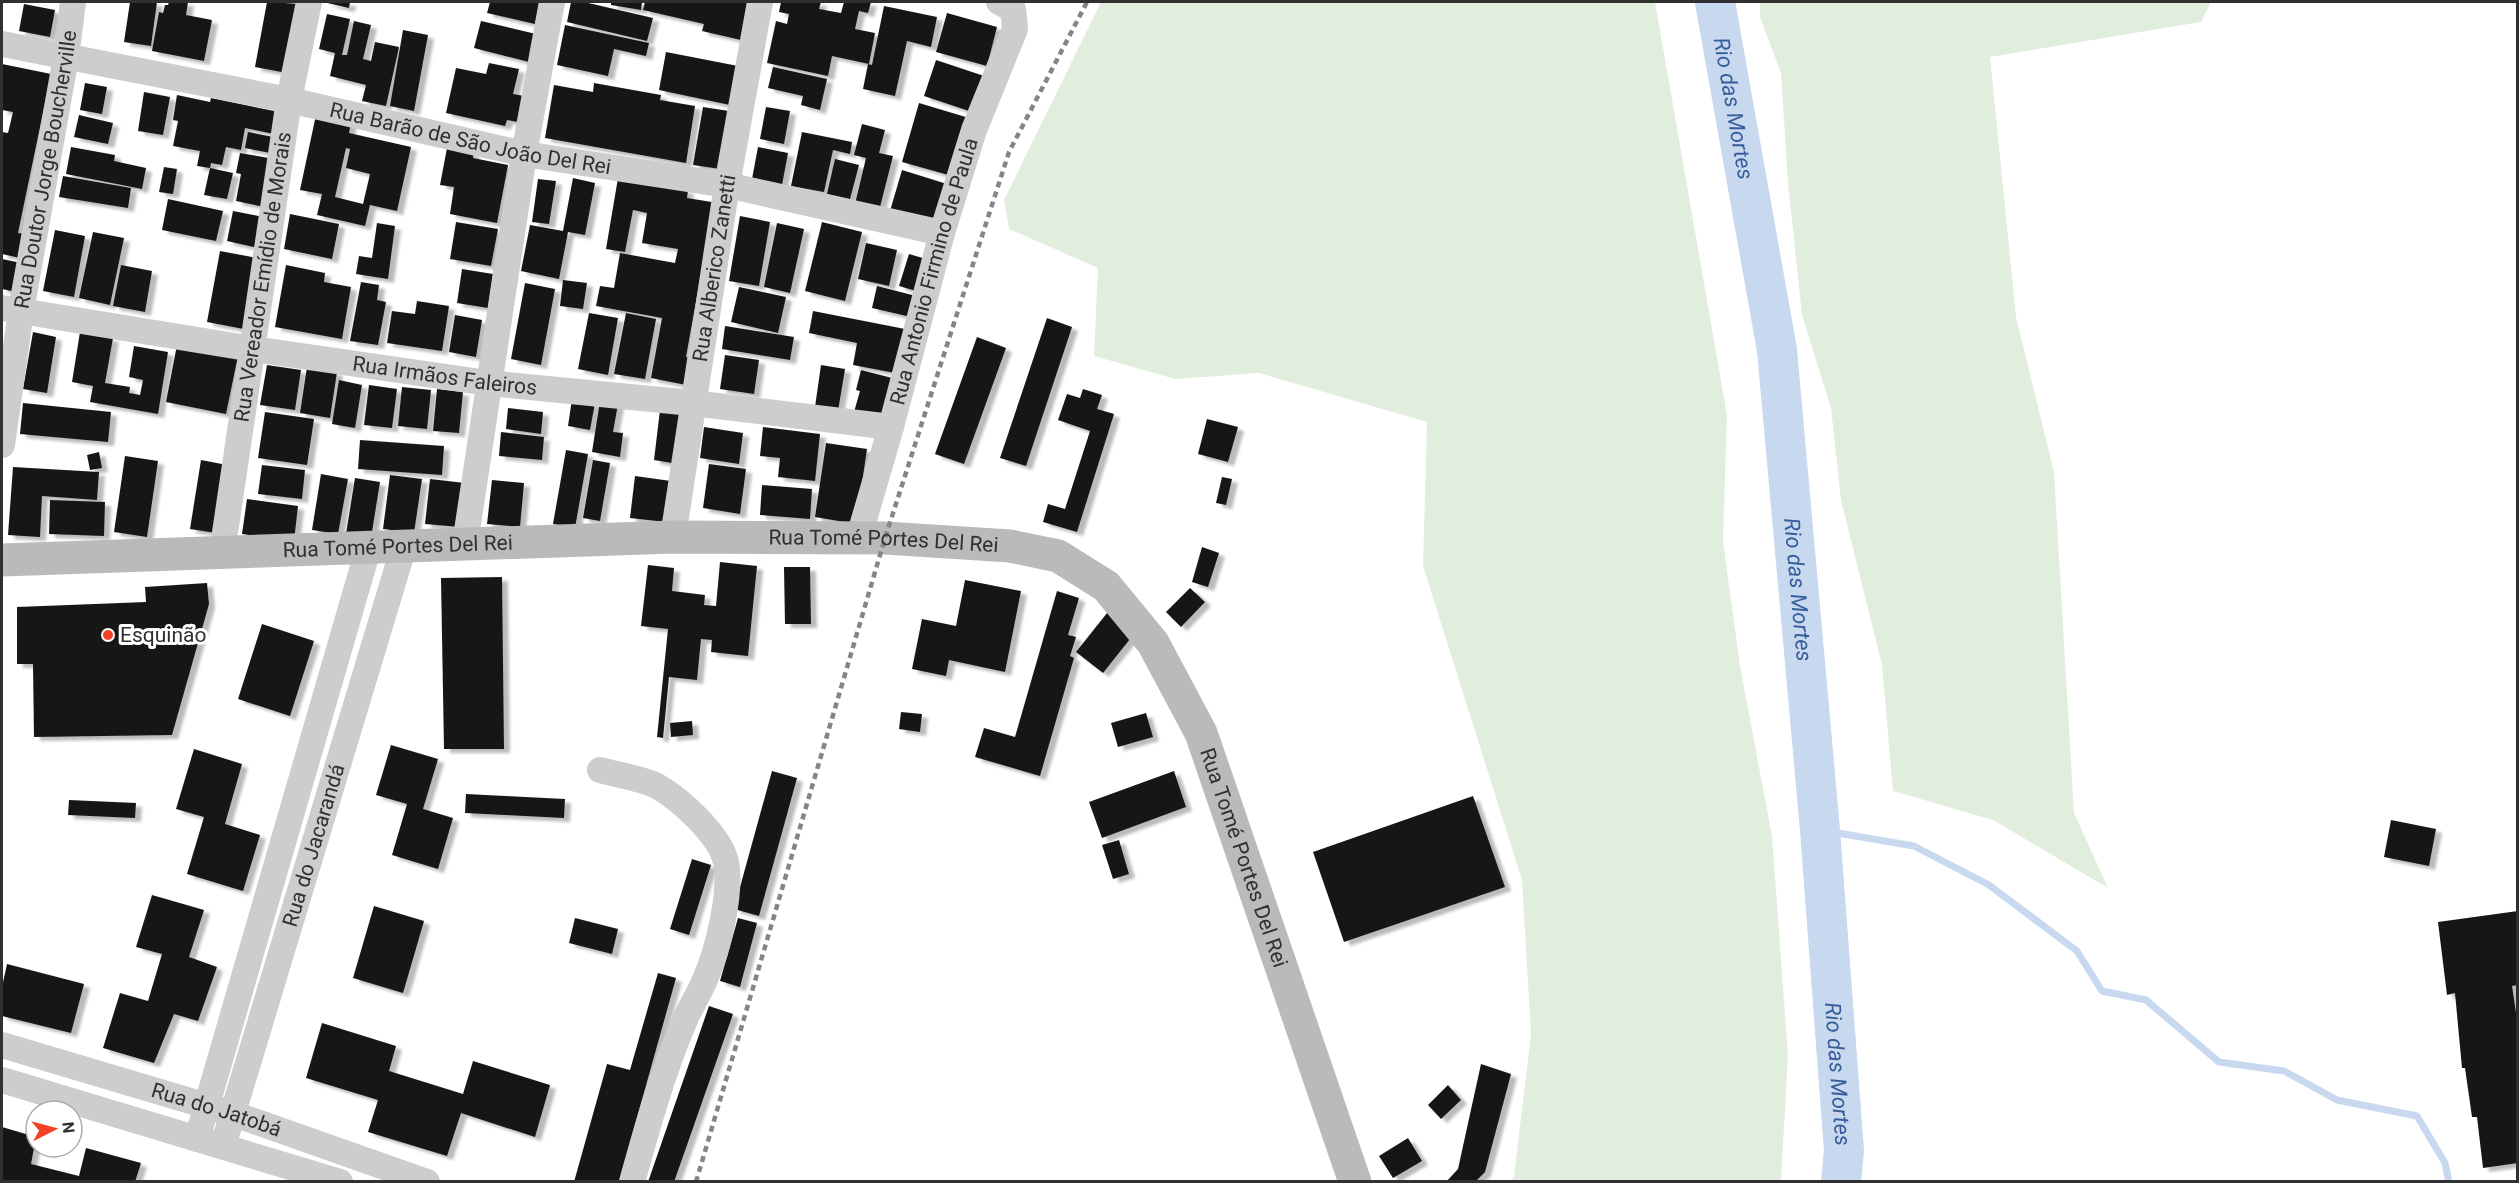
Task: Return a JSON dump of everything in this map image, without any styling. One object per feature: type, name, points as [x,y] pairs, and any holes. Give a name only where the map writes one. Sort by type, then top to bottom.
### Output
[{"type":"main road","name":"Rua Tomé Portes Del Rei","points":[[2,560],[673,537],[859,537],[1010,546],[1058,556],[1106,586],[1153,643],[1201,733],[1355,1182]]},
{"type":"street","name":"Rua Doutor Jorge Boucherville","points":[[2,445],[11,309],[66,57],[73,2]]},
{"type":"street","name":"Rua Vereador Emídio de Morais","points":[[222,553],[289,100],[309,2]]},
{"type":"street","points":[[465,544],[524,154],[552,2]]},
{"type":"street","name":"Rua Alberico Zanetti","points":[[673,537],[727,185],[760,2]]},
{"type":"street","name":"Rua Antonio Firmino de Paula","points":[[859,537],[891,427],[942,233],[974,130],[1015,29],[1006,5]]},
{"type":"street","name":"Rua Barão de São João Del Rei","points":[[2,44],[289,100],[524,154],[727,185],[942,233]]},
{"type":"street","name":"Rua Irmãos Faleiros","points":[[11,309],[253,349],[488,383],[692,403],[891,427]]},
{"type":"street","name":"Rua do Jacarandá","points":[[197,1138],[369,546]]},
{"type":"street","name":"Rua do Jacarandá","points":[[223,1146],[404,546]]},
{"type":"street","points":[[600,770],[656,786],[690,809],[712,835],[726,860],[727,885],[719,933],[707,976],[684,1021],[658,1089],[632,1182]]},
{"type":"street","points":[[303,775],[332,784]]},
{"type":"street","points":[[266,900],[294,910]]},
{"type":"street","name":"Rua do Jatobá","points":[[2,1046],[234,1114],[427,1182]]},
{"type":"street","name":"Rua do Jatobá","points":[[2,1080],[340,1182]]},
{"type":"green space","points":[[1101,2],[1655,2],[1727,415],[1723,541],[1740,666],[1772,836],[1788,1056],[1781,1181],[1511,1181],[1514,1177],[1531,1034],[1522,880],[1423,566],[1427,422],[1259,373],[1175,379],[1094,356],[1098,268],[1009,229],[1004,200]]},
{"type":"green space","points":[[1760,2],[2211,2],[2201,22],[1990,57],[2016,317],[2054,472],[2074,813],[2108,888],[1993,820],[1893,791],[1882,665],[1841,500],[1831,408],[1802,315],[1788,183],[1781,73],[1760,17]]},
{"type":"building","points":[[130,2],[157,2],[151,46],[124,42]]},
{"type":"building","points":[[169,2],[188,2],[186,15],[212,20],[204,61],[152,51],[159,12],[163,13],[165,5]]},
{"type":"building","points":[[267,2],[301,4],[287,73],[255,67]]},
{"type":"building","points":[[323,2],[350,2],[349,8]]},
{"type":"building","points":[[490,2],[540,2],[535,24],[487,13]]},
{"type":"building","points":[[571,2],[584,2],[653,18],[647,41],[567,22]]},
{"type":"building","points":[[611,2],[642,2],[641,10],[611,5]]},
{"type":"building","points":[[645,2],[750,2],[741,40],[702,31],[704,24],[643,10]]},
{"type":"building","points":[[781,2],[821,2],[819,9],[841,13],[844,2],[871,2],[868,13],[859,11],[855,29],[875,33],[869,64],[832,56],[828,76],[767,63],[776,21],[787,24],[789,14],[779,12]]},
{"type":"building","points":[[24,4],[55,10],[50,37],[19,31]]},
{"type":"building","points":[[884,6],[937,17],[931,47],[907,41],[895,96],[863,89],[868,64],[872,65]]},
{"type":"building","points":[[947,13],[997,27],[987,66],[936,52]]},
{"type":"building","points":[[327,14],[350,19],[342,55],[347,55],[354,21],[371,25],[363,59],[371,61],[375,42],[399,47],[386,106],[362,101],[366,85],[330,76],[335,53],[319,49]]},
{"type":"building","points":[[481,21],[536,34],[529,62],[474,48]]},
{"type":"building","points":[[565,25],[649,43],[646,56],[614,49],[608,76],[557,65]]},
{"type":"building","points":[[403,30],[428,35],[414,111],[390,106]]},
{"type":"building","points":[[666,52],[738,66],[730,105],[659,90]]},
{"type":"building","points":[[936,60],[984,76],[972,112],[924,96]]},
{"type":"building","points":[[489,63],[519,69],[513,94],[524,96],[518,122],[507,120],[505,126],[446,113],[456,68],[486,74]]},
{"type":"building","points":[[2,64],[51,74],[18,233],[25,234],[20,258],[2,254],[2,132],[8,133],[13,112],[2,110]]},
{"type":"building","points":[[773,67],[827,79],[820,110],[801,105],[803,96],[768,88]]},
{"type":"building","points":[[85,83],[107,87],[102,114],[80,110]]},
{"type":"building","points":[[594,83],[661,95],[660,100],[695,106],[686,163],[545,138],[554,85],[593,92]]},
{"type":"building","points":[[144,92],[170,97],[163,135],[138,131]]},
{"type":"building","points":[[177,95],[210,102],[211,98],[279,112],[274,134],[245,128],[241,150],[226,147],[222,165],[211,163],[210,168],[197,166],[200,151],[173,146],[178,121],[173,120]]},
{"type":"building","points":[[919,103],[969,118],[952,176],[902,162]]},
{"type":"building","points":[[703,107],[729,111],[720,169],[693,165]]},
{"type":"building","points":[[766,107],[790,111],[784,144],[760,139]]},
{"type":"building","points":[[79,115],[113,123],[108,144],[74,137]]},
{"type":"building","points":[[316,115],[351,123],[349,133],[411,147],[397,211],[370,205],[365,226],[317,215],[322,194],[300,190]],"holes":[[[346,148],[350,149],[346,168],[370,174],[363,204],[335,197]]]},
{"type":"building","points":[[862,124],[885,130],[879,153],[893,156],[879,211],[855,204],[866,158],[854,155]]},
{"type":"building","points":[[248,132],[278,138],[275,154],[245,148]]},
{"type":"building","points":[[802,132],[852,142],[850,154],[833,150],[824,192],[791,186]]},
{"type":"building","points":[[71,147],[115,155],[114,161],[146,168],[142,189],[66,174]]},
{"type":"building","points":[[758,147],[788,153],[782,185],[752,179]]},
{"type":"building","points":[[447,148],[474,153],[473,158],[508,165],[497,223],[450,214],[454,187],[440,185]]},
{"type":"building","points":[[240,153],[274,159],[264,207],[236,201],[241,174],[236,173]]},
{"type":"building","points":[[835,159],[859,165],[850,199],[827,194]]},
{"type":"building","points":[[164,167],[177,169],[173,194],[159,192]]},
{"type":"building","points":[[210,168],[233,173],[227,199],[204,195]]},
{"type":"building","points":[[902,170],[947,184],[935,225],[890,211]]},
{"type":"building","points":[[63,176],[131,188],[128,208],[59,197]]},
{"type":"building","points":[[573,178],[595,183],[585,235],[568,232],[559,279],[521,271],[530,225],[563,231]]},
{"type":"building","points":[[618,178],[688,190],[687,198],[718,203],[702,268],[686,357],[691,358],[686,385],[651,378],[662,318],[596,306],[600,286],[614,288],[620,253],[675,263],[678,249],[642,243],[647,213],[633,210],[625,252],[606,249]]},
{"type":"building","points":[[538,179],[556,181],[549,224],[532,222]]},
{"type":"building","points":[[168,199],[223,211],[216,241],[162,230]]},
{"type":"building","points":[[233,211],[264,217],[258,248],[227,241]]},
{"type":"building","points":[[290,214],[339,224],[332,259],[284,249]]},
{"type":"building","points":[[740,216],[770,222],[759,286],[729,281]]},
{"type":"building","points":[[456,222],[498,229],[491,266],[450,259]]},
{"type":"building","points":[[822,222],[862,232],[845,301],[805,291]]},
{"type":"building","points":[[377,223],[395,226],[388,279],[356,274],[359,256],[372,258]]},
{"type":"building","points":[[777,223],[804,229],[790,293],[764,287]]},
{"type":"building","points":[[55,230],[85,236],[74,297],[43,291]]},
{"type":"building","points":[[93,232],[124,238],[110,305],[79,298]]},
{"type":"building","points":[[866,243],[897,250],[889,286],[858,279]]},
{"type":"building","points":[[220,251],[262,259],[249,330],[207,322]]},
{"type":"building","points":[[909,254],[926,259],[916,291],[899,286]]},
{"type":"building","points":[[2,259],[21,263],[16,292],[2,289]]},
{"type":"building","points":[[121,265],[152,271],[145,312],[113,306]]},
{"type":"building","points":[[286,265],[325,273],[324,282],[351,287],[342,339],[275,327]]},
{"type":"building","points":[[462,269],[493,274],[488,308],[457,303]]},
{"type":"building","points":[[563,280],[587,283],[583,309],[560,306]]},
{"type":"building","points":[[361,282],[379,285],[377,300],[386,302],[378,345],[350,341]]},
{"type":"building","points":[[525,283],[555,289],[541,365],[511,359]]},
{"type":"building","points":[[877,286],[916,296],[911,317],[872,308]]},
{"type":"building","points":[[739,287],[786,297],[778,333],[731,322]]},
{"type":"building","points":[[417,301],[449,306],[442,351],[387,343],[392,311],[415,314]]},
{"type":"building","points":[[813,311],[905,329],[895,373],[853,365],[857,343],[809,333]]},
{"type":"building","points":[[589,313],[618,318],[608,375],[578,369]]},
{"type":"building","points":[[626,313],[656,319],[645,379],[614,374]]},
{"type":"building","points":[[455,315],[482,320],[476,357],[449,352]]},
{"type":"building","points":[[1047,318],[1072,327],[1026,466],[1000,458]]},
{"type":"building","points":[[725,326],[794,337],[790,360],[722,349]]},
{"type":"building","points":[[33,332],[56,337],[47,393],[23,389]]},
{"type":"building","points":[[80,332],[113,338],[105,383],[130,387],[129,393],[140,395],[143,380],[129,377],[134,346],[168,352],[158,414],[90,402],[93,386],[72,382]]},
{"type":"building","points":[[977,337],[1006,348],[964,464],[935,454]]},
{"type":"building","points":[[177,345],[238,356],[226,414],[166,402]]},
{"type":"building","points":[[725,355],[759,360],[754,394],[720,389]]},
{"type":"building","points":[[267,365],[301,370],[295,410],[260,405]]},
{"type":"building","points":[[821,365],[845,369],[838,411],[815,407]]},
{"type":"building","points":[[307,367],[337,372],[330,418],[300,413]]},
{"type":"building","points":[[861,370],[892,378],[881,419],[854,412],[860,391],[856,390]]},
{"type":"building","points":[[339,380],[362,385],[355,428],[332,424]]},
{"type":"building","points":[[369,385],[397,389],[392,428],[364,425]]},
{"type":"building","points":[[402,387],[431,390],[427,429],[398,426]]},
{"type":"building","points":[[437,389],[463,392],[459,433],[433,431]]},
{"type":"building","points":[[1083,389],[1102,395],[1097,409],[1114,414],[1077,532],[1043,522],[1048,504],[1065,509],[1090,431],[1058,420],[1067,394],[1080,398]]},
{"type":"building","points":[[572,399],[595,403],[590,430],[568,426]]},
{"type":"building","points":[[600,401],[618,404],[613,432],[623,433],[620,457],[592,452]]},
{"type":"building","points":[[23,403],[111,412],[108,442],[20,434]]},
{"type":"building","points":[[508,408],[543,412],[541,434],[506,429]]},
{"type":"building","points":[[660,410],[684,413],[678,464],[654,460]]},
{"type":"building","points":[[265,412],[314,419],[307,465],[258,458]]},
{"type":"building","points":[[1207,419],[1238,427],[1228,462],[1198,454]]},
{"type":"building","points":[[704,427],[743,433],[739,464],[700,458]]},
{"type":"building","points":[[763,427],[820,434],[815,481],[778,477],[780,458],[760,456]]},
{"type":"building","points":[[501,432],[544,437],[542,460],[499,456]]},
{"type":"building","points":[[360,440],[444,446],[442,475],[358,469]]},
{"type":"building","points":[[826,443],[867,449],[856,524],[815,517]]},
{"type":"building","points":[[566,450],[588,454],[575,528],[553,524]]},
{"type":"building","points":[[99,452],[102,468],[90,470],[87,455]]},
{"type":"building","points":[[125,456],[158,461],[147,537],[114,532]]},
{"type":"building","points":[[201,460],[227,465],[216,533],[190,529]]},
{"type":"building","points":[[593,460],[610,463],[600,521],[583,518]]},
{"type":"building","points":[[709,464],[746,469],[740,514],[703,508]]},
{"type":"building","points":[[262,465],[305,470],[302,499],[258,494]]},
{"type":"building","points":[[13,467],[99,472],[97,500],[42,496],[40,537],[8,535]]},
{"type":"building","points":[[321,474],[348,479],[338,534],[312,530]]},
{"type":"building","points":[[390,475],[422,479],[414,533],[383,529]]},
{"type":"building","points":[[635,476],[671,481],[666,522],[630,518]]},
{"type":"building","points":[[1222,477],[1232,479],[1226,505],[1216,503]]},
{"type":"building","points":[[355,478],[380,482],[371,538],[346,534]]},
{"type":"building","points":[[430,479],[465,483],[460,527],[425,524]]},
{"type":"building","points":[[492,480],[524,483],[520,527],[487,524]]},
{"type":"building","points":[[762,485],[812,489],[810,519],[760,515]]},
{"type":"building","points":[[247,499],[298,506],[294,541],[242,534]]},
{"type":"building","points":[[50,500],[105,502],[104,536],[49,534]]},
{"type":"building","points":[[1202,547],[1219,553],[1208,587],[1192,582]]},
{"type":"building","points":[[720,562],[757,566],[748,656],[711,652],[712,640],[701,639],[697,680],[669,677],[663,738],[657,737],[668,629],[641,626],[648,565],[674,568],[672,591],[705,595],[704,605],[716,606]]},
{"type":"building","points":[[784,567],[810,567],[811,624],[785,624]]},
{"type":"building","points":[[502,577],[504,749],[444,749],[441,578]]},
{"type":"building","points":[[965,580],[1021,591],[1005,672],[949,660],[946,676],[912,669],[922,619],[956,626]]},
{"type":"building","name":"Esquinão","points":[[207,583],[209,604],[172,735],[34,737],[33,664],[17,664],[17,607],[146,602],[145,587]]},
{"type":"building","points":[[1190,588],[1205,602],[1181,627],[1166,612]]},
{"type":"building","points":[[1057,591],[1079,598],[1068,635],[1076,637],[1070,656],[1074,658],[1040,776],[975,757],[984,728],[1015,737]]},
{"type":"building","points":[[1111,608],[1134,634],[1103,673],[1076,652]]},
{"type":"building","points":[[262,624],[314,641],[290,716],[238,699]]},
{"type":"building","points":[[901,712],[922,714],[920,732],[899,729]]},
{"type":"building","points":[[1146,713],[1153,737],[1118,747],[1111,723]]},
{"type":"building","points":[[692,721],[693,735],[671,737],[670,723]]},
{"type":"building","points":[[391,745],[438,759],[423,809],[453,818],[438,869],[392,855],[407,804],[376,795]]},
{"type":"building","points":[[194,749],[242,764],[225,824],[260,835],[243,891],[187,874],[204,817],[176,809]]},
{"type":"building","points":[[772,771],[797,778],[759,916],[734,909]]},
{"type":"building","points":[[1174,771],[1186,807],[1102,838],[1089,802]]},
{"type":"building","points":[[466,794],[565,799],[564,818],[465,813]]},
{"type":"building","points":[[1473,796],[1505,887],[1344,942],[1313,852]]},
{"type":"building","points":[[69,800],[136,803],[135,818],[68,815]]},
{"type":"building","points":[[2391,820],[2436,829],[2429,866],[2384,857]]},
{"type":"building","points":[[1119,840],[1129,874],[1113,879],[1102,845]]},
{"type":"building","points":[[692,859],[711,865],[689,935],[670,929]]},
{"type":"building","points":[[152,895],[204,910],[189,957],[217,967],[198,1021],[174,1014],[154,1063],[103,1048],[120,993],[148,1001],[162,954],[136,947]]},
{"type":"building","points":[[374,906],[424,921],[403,993],[353,978]]},
{"type":"building","points":[[2518,911],[2518,985],[2512,986],[2518,1026],[2518,1163],[2483,1168],[2477,1117],[2472,1117],[2465,1068],[2462,1068],[2455,993],[2447,995],[2438,922]]},
{"type":"building","points":[[575,918],[618,929],[612,954],[569,943]]},
{"type":"building","points":[[738,918],[757,923],[740,987],[720,981]]},
{"type":"building","points":[[7,964],[84,984],[71,1033],[2,1016],[2,987]]},
{"type":"building","points":[[658,973],[676,978],[619,1182],[574,1182],[607,1064],[630,1070]]},
{"type":"building","points":[[709,1006],[733,1014],[674,1182],[648,1182]]},
{"type":"building","points":[[322,1023],[396,1046],[389,1071],[463,1094],[473,1061],[550,1085],[535,1137],[461,1113],[447,1156],[368,1132],[378,1100],[306,1078]]},
{"type":"building","points":[[1481,1064],[1511,1074],[1485,1172],[1475,1182],[1446,1182],[1458,1169]]},
{"type":"building","points":[[1448,1085],[1461,1100],[1441,1119],[1428,1105]]},
{"type":"building","points":[[2,1127],[24,1133],[24,1159],[32,1159],[31,1164],[79,1176],[86,1148],[141,1163],[135,1182],[2,1182]]},
{"type":"building","points":[[1408,1138],[1422,1161],[1393,1178],[1379,1156]]},
{"type":"waterway","name":"Rio das Mortes","points":[[1715,2],[1777,350],[1820,830],[1844,1151],[1841,1182]]},
{"type":"waterway","points":[[1820,830],[1914,846],[1989,885],[2077,951],[2102,991],[2146,1000],[2219,1062],[2284,1071],[2337,1100],[2417,1116],[2445,1163],[2449,1182]]},
{"type":"railway","points":[[696,1182],[885,538],[1009,152],[1087,2]]},
{"type":"place","name":"Esquinão","points":[[108,635]]}]
